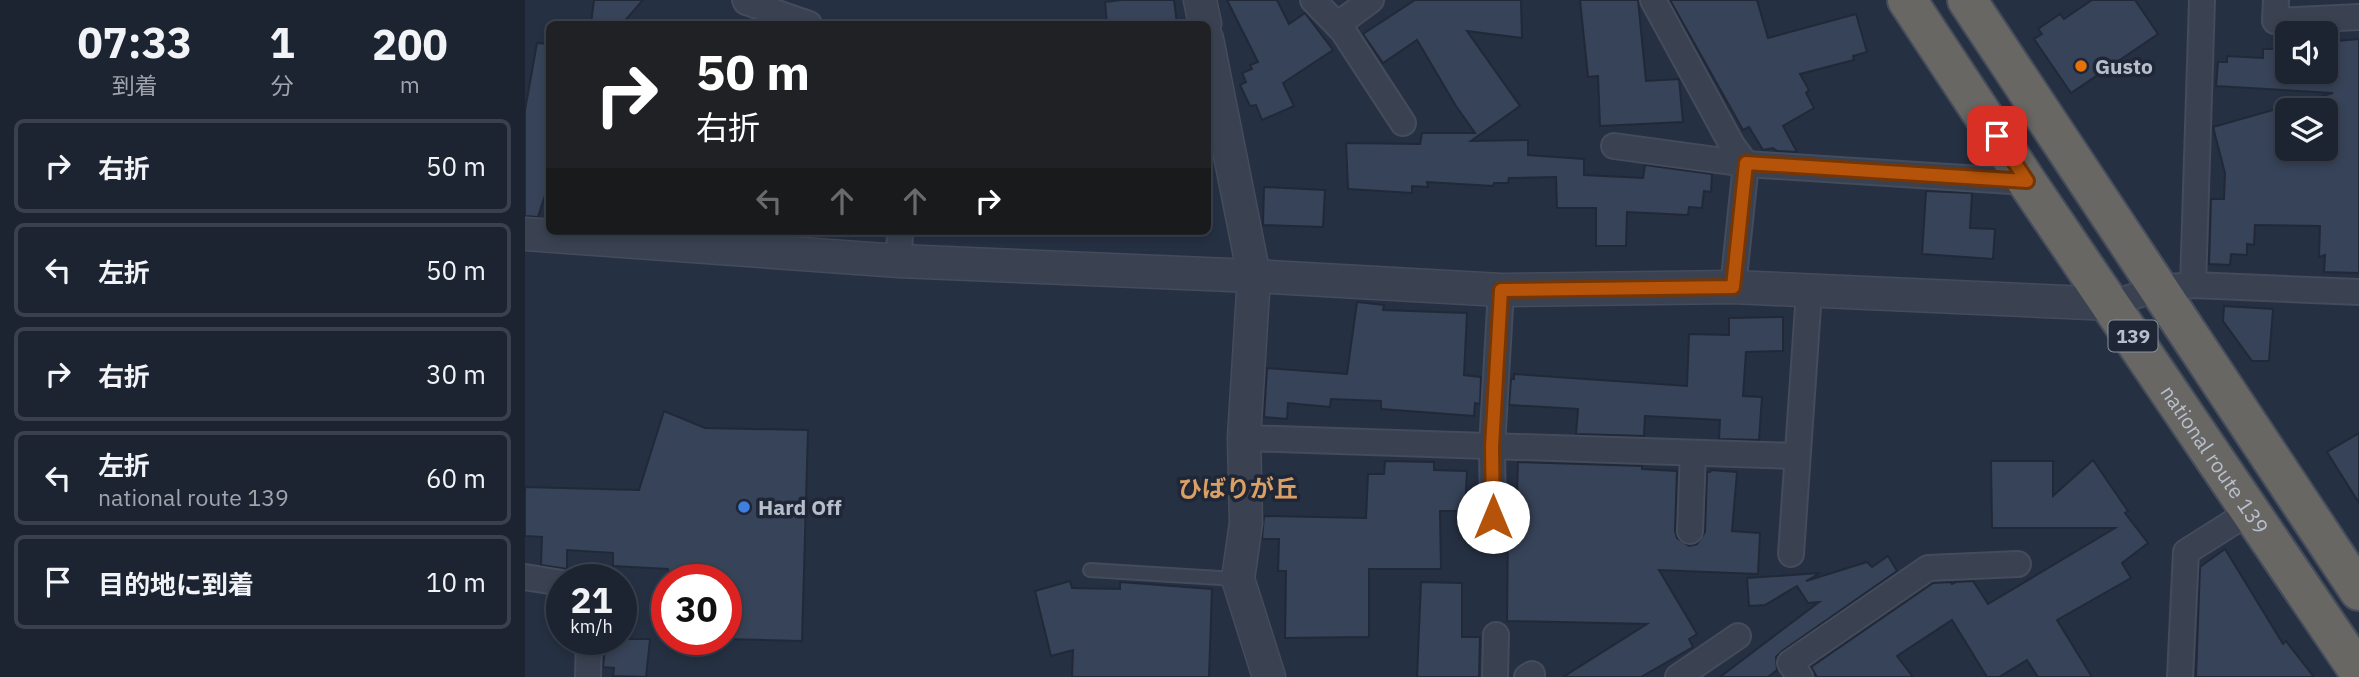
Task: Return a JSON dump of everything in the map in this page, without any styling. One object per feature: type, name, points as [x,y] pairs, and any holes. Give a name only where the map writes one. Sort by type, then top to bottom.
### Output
[{"type":"highway","name":"national route 139","points":[[1907,0],[2359,672]]},
{"type":"highway","name":"139","points":[[1967,0],[2176,286],[2359,591]]},
{"type":"street","points":[[745,0],[801,21]]},
{"type":"street","points":[[1200,0],[1204,21]]},
{"type":"street","points":[[1313,0],[1343,31],[1403,123]]},
{"type":"street","points":[[1337,25],[1371,0]]},
{"type":"street","points":[[1653,0],[1732,145],[1746,163],[1733,287]]},
{"type":"street","points":[[2176,286],[2202,0]]},
{"type":"street","points":[[2276,0],[2275,21],[2359,17]]},
{"type":"street","points":[[1211,59],[1254,276],[1244,438],[1246,523],[1238,579],[1269,677]]},
{"type":"street","points":[[1614,146],[1746,163],[2027,181]]},
{"type":"street","points":[[525,234],[546,235]]},
{"type":"street","points":[[556,235],[899,246],[1254,276],[1501,290],[1733,287],[2111,304],[2176,286],[2359,292]]},
{"type":"street","points":[[1493,517],[1492,447],[1501,290]]},
{"type":"street","points":[[1791,554],[1809,292]]},
{"type":"street","points":[[1244,438],[1797,456]]},
{"type":"street","points":[[1689,531],[1693,453]]},
{"type":"street","points":[[2180,677],[2186,552],[2251,511]]},
{"type":"street","points":[[1800,677],[1790,663],[1928,568],[2018,564]]},
{"type":"street","points":[[525,577],[546,580]]},
{"type":"street","points":[[1495,677],[1496,635]]},
{"type":"street","points":[[1678,677],[1738,636]]},
{"type":"street","points":[[588,677],[589,655]]},
{"type":"lane","points":[[1090,570],[1238,579]]},
{"type":"building","points":[[594,0],[643,0],[625,21],[591,21]]},
{"type":"building","points":[[1174,0],[1177,21],[1107,21],[1105,2]]},
{"type":"building","points":[[1227,0],[1277,0],[1289,24],[1305,13],[1333,50],[1283,83],[1294,106],[1262,120],[1256,105],[1250,106],[1240,85],[1246,82],[1242,73],[1252,69],[1250,65],[1258,62]]},
{"type":"building","points":[[1415,0],[1521,0],[1522,38],[1467,31],[1520,106],[1471,141],[1528,140],[1528,155],[1584,159],[1584,175],[1643,178],[1645,165],[1712,174],[1711,192],[1704,191],[1702,208],[1689,207],[1688,215],[1627,212],[1626,246],[1596,246],[1596,208],[1557,208],[1556,177],[1509,178],[1508,183],[1494,183],[1493,186],[1427,182],[1428,187],[1412,186],[1412,193],[1348,189],[1346,143],[1420,144],[1422,133],[1475,133],[1417,40],[1383,63],[1363,34]]},
{"type":"building","points":[[1580,0],[1638,0],[1646,81],[1679,79],[1683,122],[1600,126],[1598,76],[1588,77]]},
{"type":"building","points":[[1670,0],[1757,0],[1768,38],[1856,14],[1867,52],[1853,56],[1854,60],[1800,74],[1809,90],[1806,93],[1814,108],[1783,126],[1797,152],[1777,151],[1773,148],[1763,150],[1749,127],[1743,130]]},
{"type":"building","name":"Gusto","points":[[2092,0],[2135,0],[2158,34],[2071,93],[2034,39],[2042,34],[2038,29],[2060,14],[2064,19]]},
{"type":"building","points":[[2359,39],[2359,273],[2324,272],[2325,255],[2319,257],[2320,226],[2255,225],[2254,245],[2247,244],[2247,255],[2231,254],[2230,265],[2209,264],[2211,199],[2224,199],[2225,173],[2213,127],[2275,109],[2275,161],[2338,161],[2338,98],[2315,98],[2333,93],[2216,86],[2218,62],[2227,62],[2227,56],[2263,58],[2263,49],[2275,49],[2275,84],[2338,84],[2338,41]]},
{"type":"building","points":[[537,43],[546,44],[546,192],[538,217],[525,216],[525,110]]},
{"type":"building","points":[[1264,187],[1325,190],[1323,227],[1263,225]]},
{"type":"building","points":[[1926,191],[1972,193],[1970,228],[1995,229],[1993,259],[1922,254]]},
{"type":"building","points":[[1357,302],[1384,305],[1383,310],[1467,313],[1464,375],[1481,377],[1480,404],[1475,403],[1474,416],[1381,409],[1381,401],[1331,399],[1330,407],[1288,403],[1287,419],[1264,417],[1267,368],[1347,374]]},
{"type":"building","points":[[2224,306],[2273,309],[2269,361],[2252,361],[2223,321]]},
{"type":"building","points":[[1783,317],[1783,351],[1746,352],[1743,396],[1762,397],[1759,440],[1719,439],[1720,420],[1645,416],[1644,436],[1576,434],[1578,409],[1509,405],[1511,379],[1514,379],[1514,374],[1687,386],[1689,334],[1729,335],[1729,318]]},
{"type":"building","points":[[664,411],[705,428],[808,430],[802,641],[742,639],[742,564],[651,564],[651,568],[637,567],[637,564],[613,564],[613,553],[567,550],[567,564],[541,565],[542,537],[525,536],[525,487],[639,490]]},
{"type":"building","points":[[2359,433],[2359,503],[2327,452]]},
{"type":"building","points":[[2093,460],[2128,511],[2125,513],[2148,543],[2122,563],[2131,578],[2057,620],[2092,677],[2038,677],[2027,660],[1999,677],[1987,677],[1952,620],[1897,656],[1913,677],[1817,677],[1811,667],[1933,583],[1973,581],[1988,604],[2115,528],[1992,528],[1991,461],[2053,461],[2053,496]]},
{"type":"building","points":[[1385,461],[1434,462],[1434,470],[1467,471],[1465,511],[1440,511],[1441,569],[1369,569],[1369,637],[1285,638],[1286,571],[1278,571],[1279,539],[1262,539],[1264,516],[1366,518],[1368,474],[1384,474]]},
{"type":"building","points":[[1518,462],[1642,466],[1642,469],[1677,471],[1675,531],[1677,538],[1689,546],[1697,544],[1705,532],[1707,472],[1737,472],[1732,531],[1760,533],[1758,574],[1659,570],[1697,634],[1689,639],[1693,647],[1641,677],[1563,677],[1647,624],[1507,621],[1508,524],[1516,524]]},
{"type":"building","points":[[2225,549],[2283,644],[2286,641],[2314,677],[2196,677],[2200,567]]},
{"type":"building","points":[[1888,556],[1897,571],[1782,651],[1776,657],[1777,670],[1768,677],[1720,677],[1819,602],[1808,603],[1797,586],[1765,605],[1749,606],[1747,578],[1820,573],[1806,581],[1867,562],[1872,567]]},
{"type":"building","points":[[1070,581],[1072,588],[1120,589],[1120,582],[1212,589],[1209,677],[1072,677],[1073,650],[1051,656],[1035,591]]},
{"type":"building","points":[[1421,582],[1462,583],[1462,637],[1480,637],[1479,677],[1417,677]]},
{"type":"building","points":[[637,639],[650,639],[646,677],[613,676],[614,668],[603,667],[604,655],[637,655]]},
{"type":"place","name":"Gusto","points":[[2081,66]]},
{"type":"place","name":"Hard Off","points":[[744,507]]},
{"type":"district","name":"ひばりが丘","points":[[1238,488]]},
{"type":"route","points":[[1493,517],[1492,447],[1501,290],[1733,287],[1746,163],[2027,181],[1997,136]]}]
